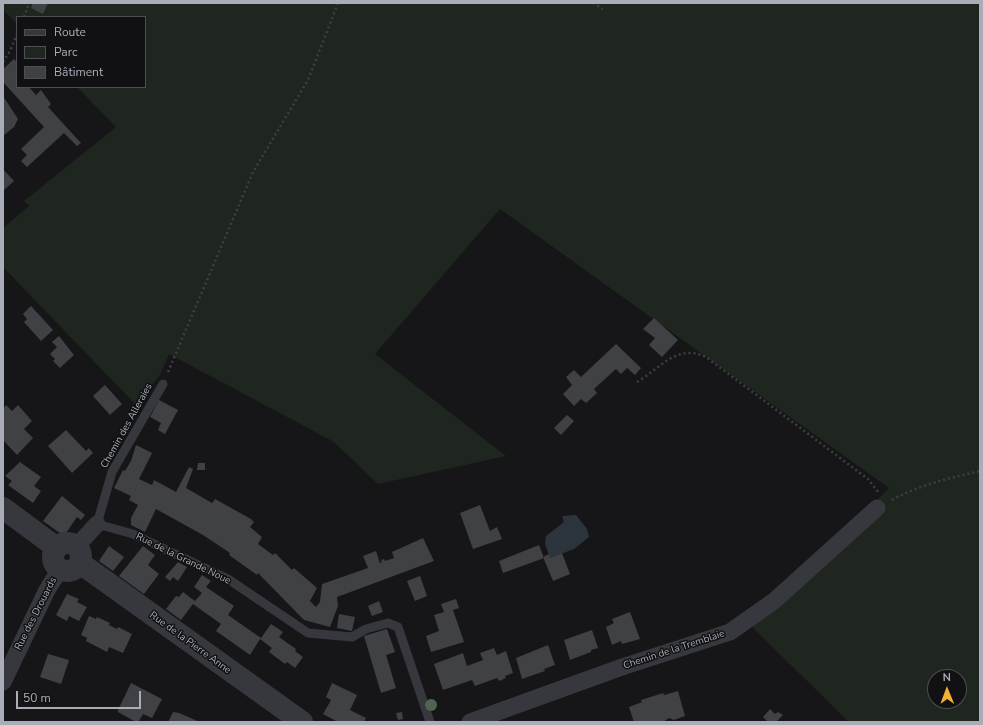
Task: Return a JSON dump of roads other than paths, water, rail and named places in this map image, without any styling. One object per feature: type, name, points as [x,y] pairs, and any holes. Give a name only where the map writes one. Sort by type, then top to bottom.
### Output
[{"type":"street","name":"Rue de la Pierre Anne","points":[[3,508],[68,557],[302,722]]},
{"type":"street","name":"Chemin de la Tremblaie","points":[[470,722],[622,667],[730,632],[774,601],[877,508]]},
{"type":"street","points":[[68,557],[97,524]]},
{"type":"street","name":"Rue des Drouards","points":[[3,682],[47,590],[68,557]]},
{"type":"lane","name":"Chemin des Alleraies","points":[[97,524],[112,472],[163,384]]},
{"type":"lane","name":"Rue de la Grande Noue","points":[[97,524],[133,534],[228,579],[308,633],[352,637],[366,629],[388,624],[398,627],[430,722]]}]
